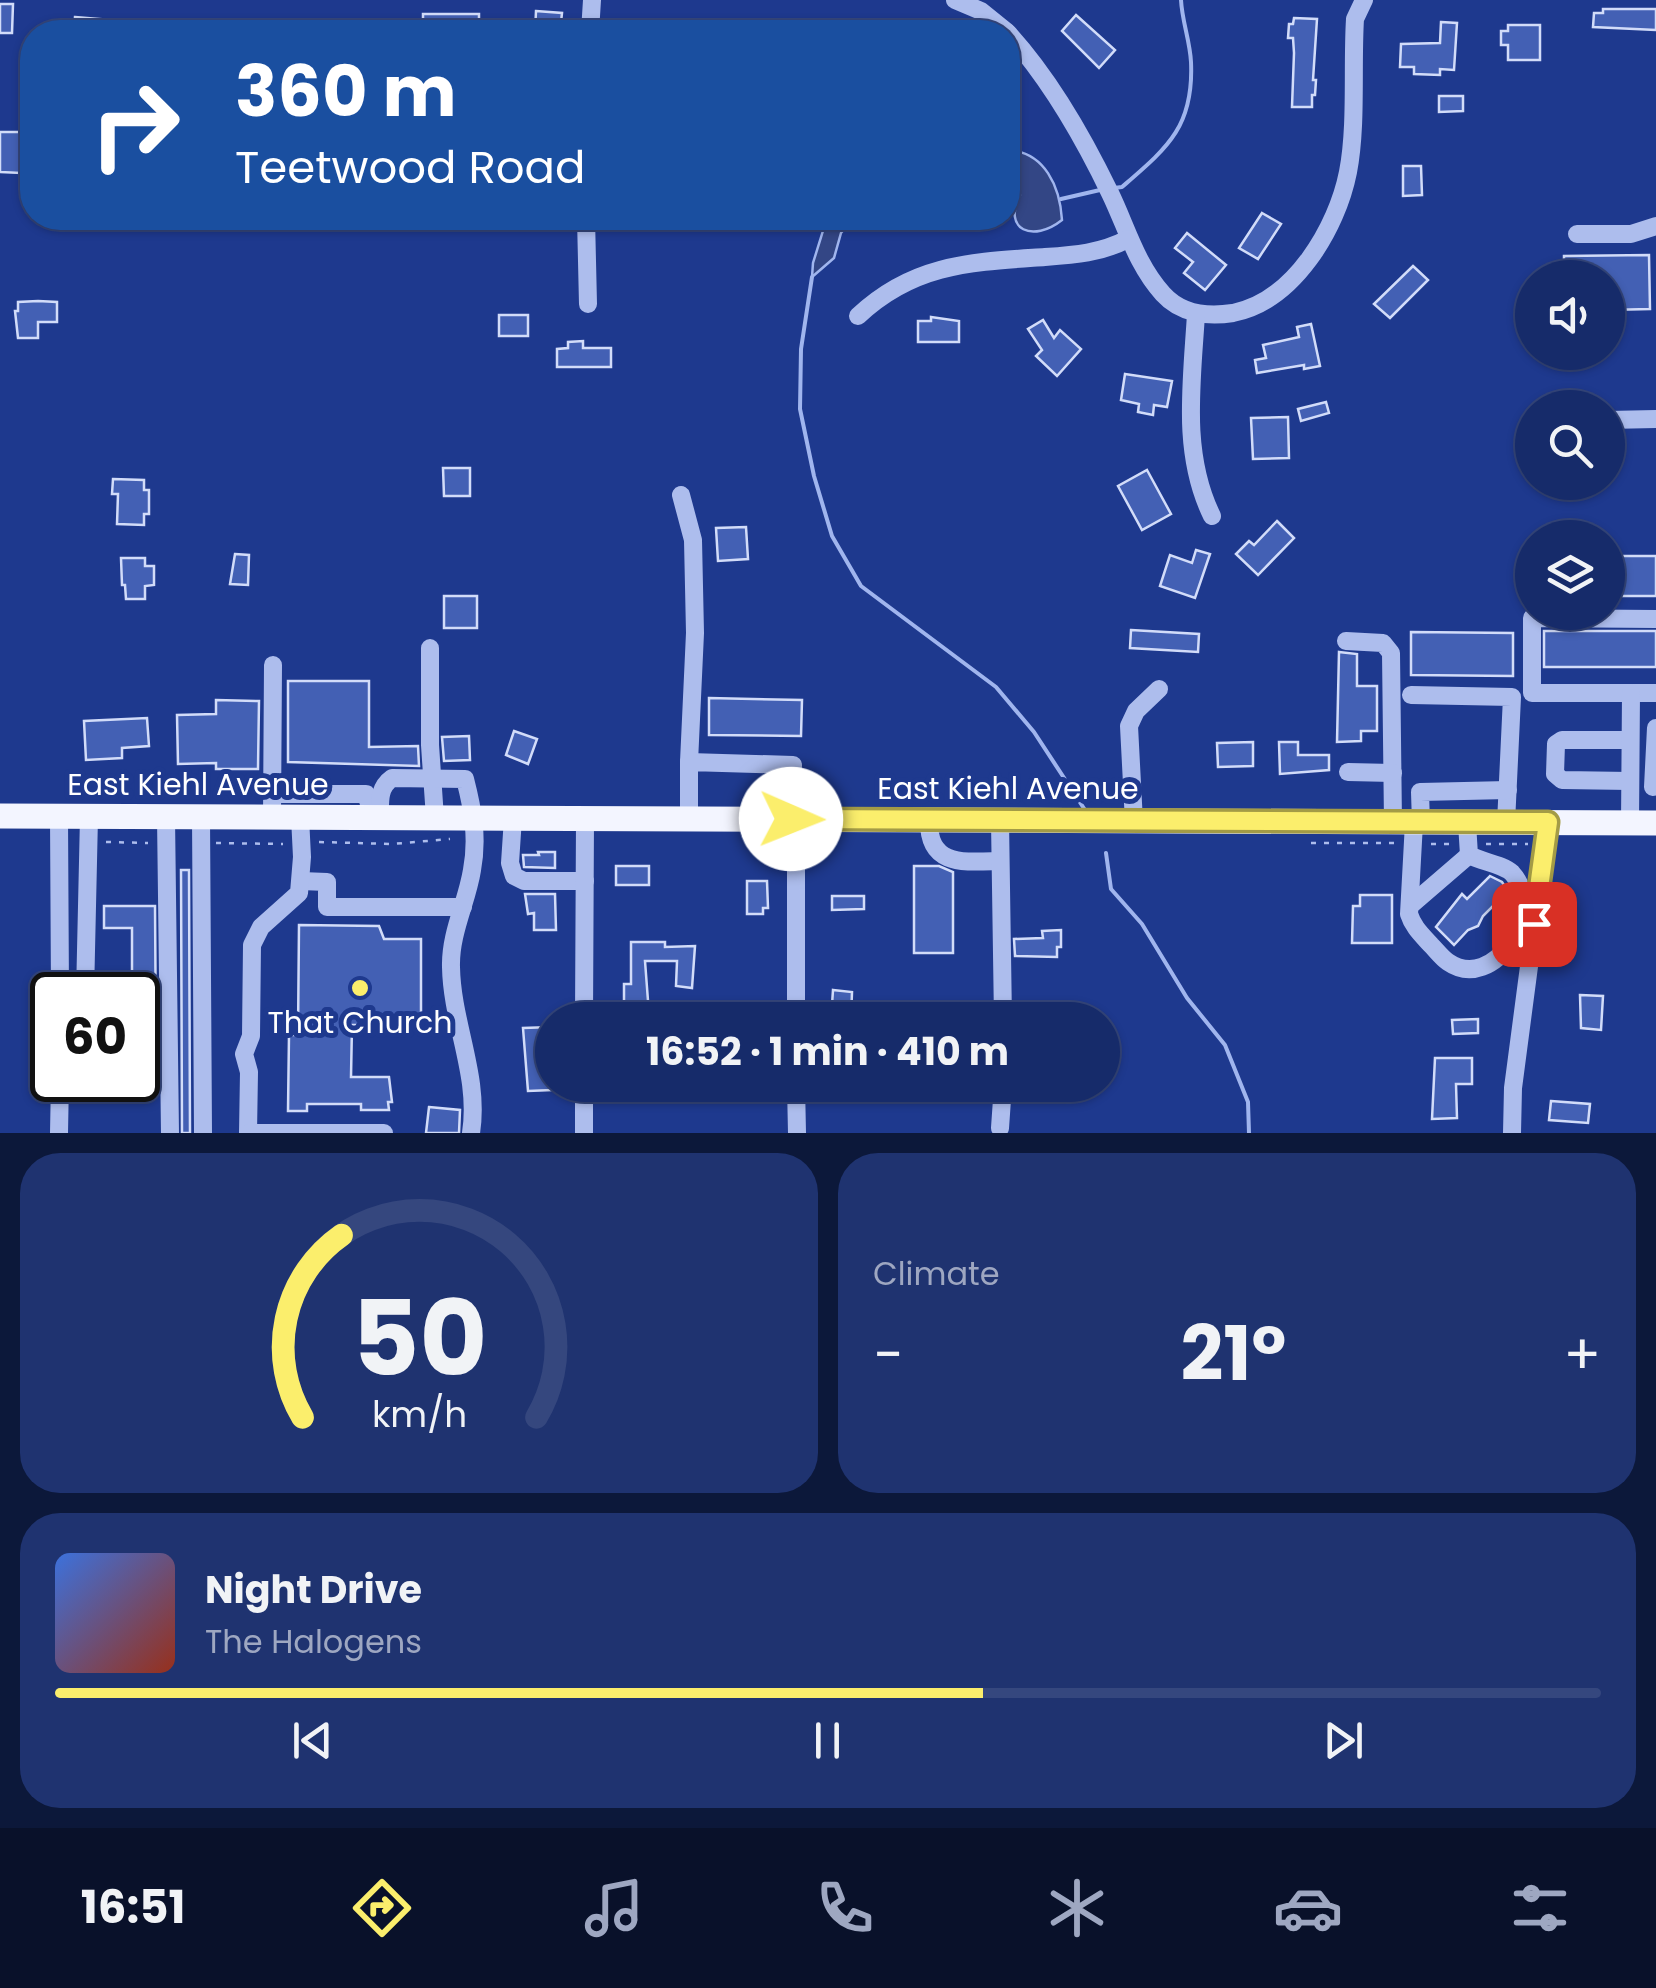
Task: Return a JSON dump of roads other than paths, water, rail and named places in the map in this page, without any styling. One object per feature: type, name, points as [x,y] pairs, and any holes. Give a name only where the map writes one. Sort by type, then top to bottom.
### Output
[{"type":"main road","name":"East Kiehl Avenue","points":[[0,816],[201,817],[272,805],[300,817],[1643,824]]},
{"type":"street","points":[[955,0],[992,20]]},
{"type":"street","points":[[1020,50],[1049,87],[1100,174],[1143,268],[1166,297],[1196,314],[1233,313],[1266,299],[1291,279],[1317,247],[1340,201],[1348,173],[1355,19],[1364,0]]},
{"type":"street","points":[[1577,234],[1630,234],[1656,226]]},
{"type":"street","points":[[586,230],[588,304]]},
{"type":"street","points":[[858,316],[887,293],[926,271],[971,262],[1086,254],[1128,240]]},
{"type":"street","points":[[1196,314],[1192,456],[1212,516]]},
{"type":"street","points":[[1625,420],[1656,419]]},
{"type":"street","points":[[681,496],[693,540],[689,819]]},
{"type":"street","points":[[1656,620],[1532,618],[1532,693],[1656,693]]},
{"type":"street","points":[[1346,640],[1383,642],[1391,652],[1393,773],[1410,823],[1409,914],[1413,926],[1449,964],[1479,967],[1497,960],[1527,923],[1522,896],[1508,869],[1470,855]]},
{"type":"street","points":[[430,648],[435,818]]},
{"type":"street","points":[[274,665],[272,805],[366,794],[377,818]]},
{"type":"street","points":[[1134,822],[1129,726],[1136,711],[1159,689]]},
{"type":"street","points":[[1630,693],[1630,784],[1643,824]]},
{"type":"street","points":[[1411,695],[1512,697],[1506,823]]},
{"type":"street","points":[[1630,740],[1562,740],[1556,744],[1555,774],[1562,780],[1654,787],[1656,728]]},
{"type":"street","points":[[689,762],[793,764],[796,1002]]},
{"type":"street","points":[[1348,772],[1393,773]]},
{"type":"street","points":[[377,818],[384,784],[392,778],[465,779],[475,818],[472,872],[452,948],[451,977],[474,1095],[471,1133]]},
{"type":"street","points":[[1410,823],[1420,792],[1508,790]]},
{"type":"street","points":[[60,816],[60,972]]},
{"type":"street","points":[[86,972],[89,817]]},
{"type":"street","points":[[166,817],[170,1133]]},
{"type":"street","points":[[201,817],[203,1133]]},
{"type":"street","points":[[300,817],[298,893],[261,927],[252,945],[250,1036],[244,1054],[249,1072],[248,1133],[384,1133]]},
{"type":"street","points":[[513,818],[510,871],[514,876],[524,881],[585,881]]},
{"type":"street","points":[[584,1002],[585,818]]},
{"type":"street","points":[[928,820],[928,839],[940,854],[963,862],[1000,861]]},
{"type":"street","points":[[1000,821],[1003,1002]]},
{"type":"street","points":[[1512,1133],[1527,923],[1548,822]]},
{"type":"street","points":[[1468,823],[1470,855]]},
{"type":"street","points":[[1411,906],[1470,855]]},
{"type":"street","points":[[301,881],[327,882],[327,907],[462,907]]},
{"type":"street","points":[[60,1102],[60,1133]]},
{"type":"street","points":[[584,1102],[584,1133]]},
{"type":"street","points":[[796,1102],[796,1133]]},
{"type":"street","points":[[1000,1128],[1001,1102]]},
{"type":"water","points":[[1020,152],[1032,157],[1048,173],[1058,195],[1062,220],[1041,231],[1023,229]]},
{"type":"water","points":[[823,230],[843,230],[834,258],[812,277]]},
{"type":"waterway","points":[[1114,188],[1122,187],[1152,160],[1182,120],[1191,84],[1191,62],[1181,0]]},
{"type":"waterway","points":[[1061,199],[1100,190]]},
{"type":"waterway","points":[[812,277],[801,349],[800,409],[832,536],[861,586],[996,687],[1034,732],[1085,810]]},
{"type":"waterway","points":[[1106,853],[1111,889],[1142,924],[1187,998],[1225,1045],[1248,1102],[1249,1133]]},
{"type":"place","name":"That Church","points":[[360,988]]}]
